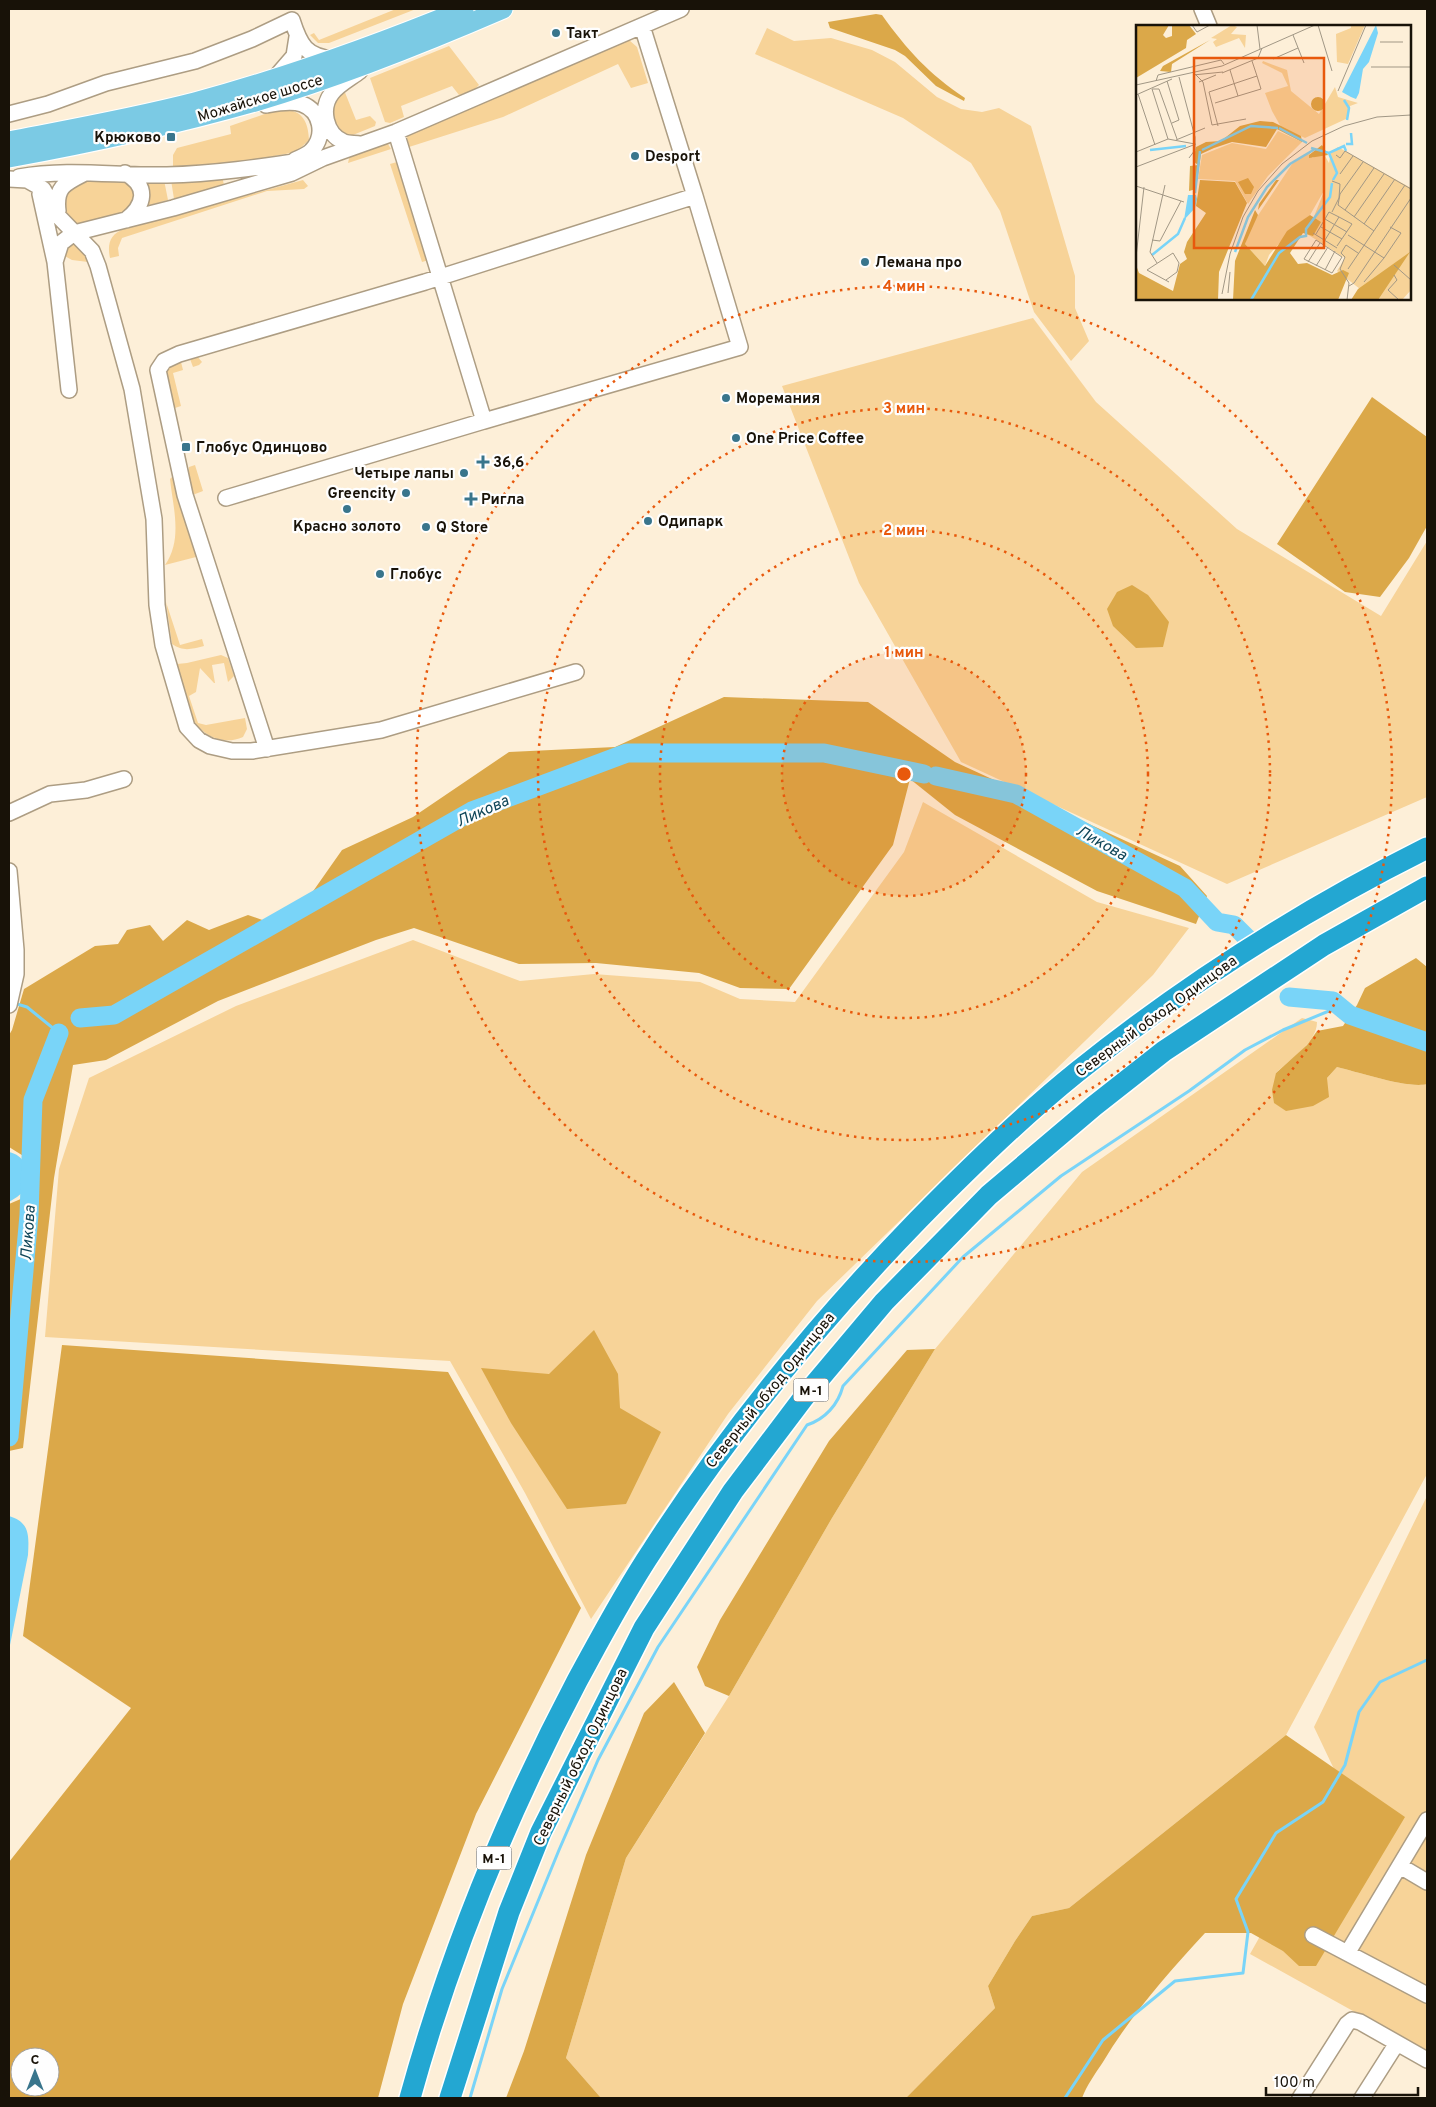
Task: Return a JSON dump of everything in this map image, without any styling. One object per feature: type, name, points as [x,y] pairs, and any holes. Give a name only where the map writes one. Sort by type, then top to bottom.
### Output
[{"type":"highway","name":"Северный обход Одинцова","points":[[410,2098],[426,2038],[464,1927],[537,1758],[609,1622],[650,1553],[702,1476],[777,1376],[861,1279],[968,1169],[1074,1075],[1157,1011],[1299,916],[1382,870],[1427,848]]},
{"type":"highway","name":"Северный обход Одинцова","points":[[450,2098],[509,1912],[538,1841],[644,1628],[733,1491],[804,1398],[884,1302],[989,1195],[1094,1106],[1164,1051],[1316,950],[1427,887]]},
{"type":"main road","name":"Можайское шоссе","points":[[9,141],[135,117],[194,102],[334,59],[464,9]]},
{"type":"main road","name":"Можайское шоссе","points":[[9,158],[138,132],[230,109],[373,62],[503,9]]},
{"type":"street","points":[[55,262],[61,243],[74,233],[120,222],[292,173],[323,158],[396,132],[681,9]]},
{"type":"street","points":[[1202,9],[1209,25]]},
{"type":"street","points":[[9,114],[48,104],[106,83],[202,58],[252,39],[292,20],[297,37],[310,54],[321,58],[334,59]]},
{"type":"street","points":[[226,498],[740,346],[642,26]]},
{"type":"street","points":[[276,78],[294,56],[297,37]]},
{"type":"street","points":[[361,144],[346,143],[339,139],[329,127],[325,112],[329,97],[333,91],[373,62]]},
{"type":"street","points":[[230,109],[296,102],[313,112],[320,124],[317,143],[308,154],[288,163]]},
{"type":"street","points":[[396,132],[484,421]]},
{"type":"street","points":[[9,179],[34,174],[88,172],[167,175],[323,158]]},
{"type":"street","points":[[59,216],[58,192],[64,185],[88,172]]},
{"type":"street","points":[[98,266],[96,250],[101,233],[136,212],[142,197],[139,183],[135,178],[125,173]]},
{"type":"street","points":[[9,179],[27,180],[38,185],[49,196],[59,216],[92,251],[98,266],[132,389],[154,519],[157,606],[163,645],[187,727],[199,740],[210,746],[232,751],[252,751],[381,730],[576,672]]},
{"type":"street","points":[[38,185],[55,262],[69,390]]},
{"type":"street","points":[[267,749],[185,496],[158,370],[164,361],[179,354],[441,277],[695,196]]},
{"type":"street","points":[[9,813],[50,794],[86,790],[124,779]]},
{"type":"street","points":[[9,871],[11,953],[16,974],[9,1005]]},
{"type":"street","points":[[1348,1952],[1427,1820]]},
{"type":"street","points":[[1400,1866],[1427,1882]]},
{"type":"street","points":[[1313,1935],[1427,1995]]},
{"type":"street","points":[[1300,2098],[1349,2021],[1355,2020],[1360,2022],[1427,2060]]},
{"type":"street","points":[[1362,2098],[1397,2043]]},
{"type":"shaded area","points":[[396,9],[416,9],[329,43],[318,43],[310,35],[314,33],[319,40]]},
{"type":"shaded area","points":[[876,14],[882,15],[919,61],[940,80],[965,98],[964,101],[936,86],[905,56],[895,50],[830,28],[828,22]]},
{"type":"shaded area","points":[[767,28],[794,41],[831,38],[872,50],[895,62],[937,97],[961,109],[982,112],[999,108],[1031,126],[1075,276],[1075,308],[1089,341],[1071,361],[1034,312],[1000,211],[971,163],[903,118],[755,54]]},
{"type":"shaded area","points":[[617,39],[629,40],[637,47],[648,83],[631,88],[618,64],[503,117],[409,147],[406,132]]},
{"type":"shaded area","points":[[449,46],[479,85],[474,90],[459,95],[452,86],[401,106],[404,117],[390,123],[385,122],[370,78]]},
{"type":"shaded area","points":[[344,90],[356,120],[370,116],[376,122],[375,126],[348,137],[338,136],[332,111],[335,101]]},
{"type":"shaded area","points":[[279,109],[287,109],[298,113],[307,126],[309,140],[296,152],[230,164],[173,167],[173,155],[177,148],[231,134],[230,126]]},
{"type":"shaded area","points":[[382,143],[388,144],[391,149],[348,163],[350,154]]},
{"type":"shaded area","points":[[397,162],[429,260],[422,262],[390,164]]},
{"type":"shaded area","points":[[222,176],[224,185],[174,199],[171,180]]},
{"type":"shaded area","points":[[123,178],[133,186],[136,193],[130,211],[89,226],[74,224],[65,217],[65,191],[82,179]]},
{"type":"shaded area","points":[[142,180],[164,180],[168,200],[143,207]]},
{"type":"shaded area","points":[[303,180],[308,186],[304,189],[267,191],[122,238],[118,248],[119,256],[110,258],[109,244],[119,231]]},
{"type":"shaded area","points":[[69,241],[84,248],[88,262],[72,260],[61,254]]},
{"type":"shaded area","points":[[1033,318],[1096,402],[1237,529],[1381,616],[1427,541],[1427,797],[1227,884],[961,762],[859,583],[782,386]]},
{"type":"shaded area","points":[[197,356],[202,362],[199,365],[193,367],[190,359],[181,362],[183,370],[173,373],[181,406],[175,408],[165,381],[169,365]]},
{"type":"shaded area","points":[[1372,397],[1427,437],[1427,526],[1409,558],[1380,597],[1345,592],[1277,544]]},
{"type":"shaded area","points":[[195,465],[203,491],[190,496],[189,467]]},
{"type":"shaded area","points":[[174,475],[196,557],[165,565],[174,545],[175,523],[170,479]]},
{"type":"shaded area","points":[[1132,585],[1148,595],[1169,622],[1163,647],[1136,648],[1113,626],[1107,609],[1117,592]]},
{"type":"shaded area","points":[[166,602],[180,645],[202,639],[204,646],[184,649],[172,644]]},
{"type":"shaded area","points":[[221,655],[228,658],[234,676],[228,682],[224,663],[212,665],[214,683],[200,668],[196,692],[189,696],[198,723],[206,725],[245,718],[247,729],[243,737],[230,740],[217,739],[205,733],[195,723],[187,704],[177,664]]},
{"type":"shaded area","points":[[724,697],[868,702],[955,762],[1180,866],[1207,896],[1196,924],[1097,891],[955,815],[910,779],[893,845],[789,989],[740,988],[699,973],[596,963],[519,964],[414,928],[376,940],[218,1001],[106,1060],[73,1065],[54,1178],[23,1448],[9,1451],[9,1204],[23,1198],[37,1181],[25,1157],[9,1147],[9,1035],[24,989],[95,946],[118,944],[127,930],[150,925],[163,941],[187,920],[209,930],[248,915],[268,922],[295,913],[309,897],[342,850],[413,817],[509,752],[615,747]]},
{"type":"shaded area","points":[[923,802],[1097,902],[1189,928],[1153,975],[817,1301],[728,1414],[591,1619],[525,1493],[450,1361],[45,1337],[59,1169],[89,1078],[236,1006],[413,940],[520,981],[594,974],[700,982],[740,999],[795,1002],[904,852]]},
{"type":"shaded area","points":[[1416,958],[1427,967],[1427,1084],[1419,1085],[1396,1082],[1337,1067],[1327,1078],[1329,1097],[1313,1106],[1286,1111],[1274,1103],[1272,1090],[1276,1073],[1307,1045],[1317,1031],[1343,1026],[1357,1005],[1365,988]]},
{"type":"shaded area","points":[[1302,1018],[1317,1022],[1313,1037],[1302,1050],[1276,1073],[1327,1078],[1337,1067],[1396,1082],[1419,1085],[1427,1084],[1427,1474],[1286,1735],[1069,1908],[1032,1916],[988,1986],[995,2008],[906,2098],[601,2098],[566,2058],[626,1858],[729,1696],[832,1518],[935,1349],[1082,1172]]},
{"type":"shaded area","points":[[594,1330],[618,1374],[620,1408],[661,1432],[626,1504],[567,1509],[511,1423],[481,1368],[549,1374]]},
{"type":"shaded area","points":[[62,1345],[448,1372],[581,1608],[476,1814],[403,2004],[378,2098],[9,2098],[9,1862],[131,1708],[23,1636]]},
{"type":"shaded area","points":[[935,1349],[832,1518],[729,1696],[705,1686],[697,1667],[720,1620],[829,1441],[907,1350]]},
{"type":"shaded area","points":[[1427,1496],[1427,2052],[1250,1954],[1343,1788],[1314,1727]]},
{"type":"shaded area","points":[[674,1682],[705,1733],[626,1858],[566,2058],[601,2098],[506,2098],[524,2051],[586,1855],[644,1713]]},
{"type":"shaded area","points":[[1286,1735],[1405,1817],[1316,1966],[1299,1966],[1283,1951],[1251,1933],[1205,1933],[1138,2011],[1094,2075],[1082,2098],[906,2098],[995,2008],[988,1986],[1032,1916],[1069,1908]]},
{"type":"water","points":[[9,1152],[19,1156],[35,1182],[9,1202]]},
{"type":"water","points":[[9,1516],[25,1526],[28,1536],[28,1555],[9,1650]]},
{"type":"waterway","name":"Ликова","points":[[80,1018],[114,1015],[472,811],[627,753],[824,753],[924,774]]},
{"type":"waterway","name":"Ликова","points":[[936,776],[1016,794],[1185,888],[1217,922],[1234,925],[1250,941]]},
{"type":"waterway","name":"Ликова","points":[[1289,997],[1333,1001],[1350,1015],[1427,1042]]},
{"type":"waterway","points":[[17,1004],[27,1007],[59,1033]]},
{"type":"waterway","points":[[470,2098],[502,1989],[598,1760],[658,1647],[807,1425],[820,1419],[830,1410],[838,1399],[843,1386],[963,1257],[1061,1176],[1189,1091],[1245,1050],[1283,1030],[1341,1006]]},
{"type":"waterway","name":"Ликова","points":[[9,1437],[29,1215],[33,1100],[59,1033]]},
{"type":"waterway","points":[[1065,2098],[1103,2040],[1175,1981],[1243,1973],[1248,1932],[1236,1899],[1276,1833],[1323,1802],[1345,1765],[1359,1712],[1380,1682],[1427,1660]]},
{"type":"place","name":"Такт","points":[[556,33]]},
{"type":"place","name":"Крюково","points":[[171,137]]},
{"type":"place","name":"Desport","points":[[635,156]]},
{"type":"place","name":"Лемана про","points":[[865,262]]},
{"type":"place","name":"Моремания","points":[[726,398]]},
{"type":"place","name":"One Price Coffee","points":[[736,438]]},
{"type":"place","name":"Глобус Одинцово","points":[[186,447]]},
{"type":"place","name":"36,6","points":[[483,462]]},
{"type":"place","name":"Четыре лапы","points":[[464,473]]},
{"type":"place","name":"Greencity","points":[[406,493]]},
{"type":"place","name":"Ригла","points":[[471,499]]},
{"type":"place","name":"Красно золото","points":[[347,509]]},
{"type":"place","name":"Одипарк","points":[[648,521]]},
{"type":"place","name":"Q Store","points":[[426,527]]},
{"type":"place","name":"Глобус","points":[[380,574]]}]
